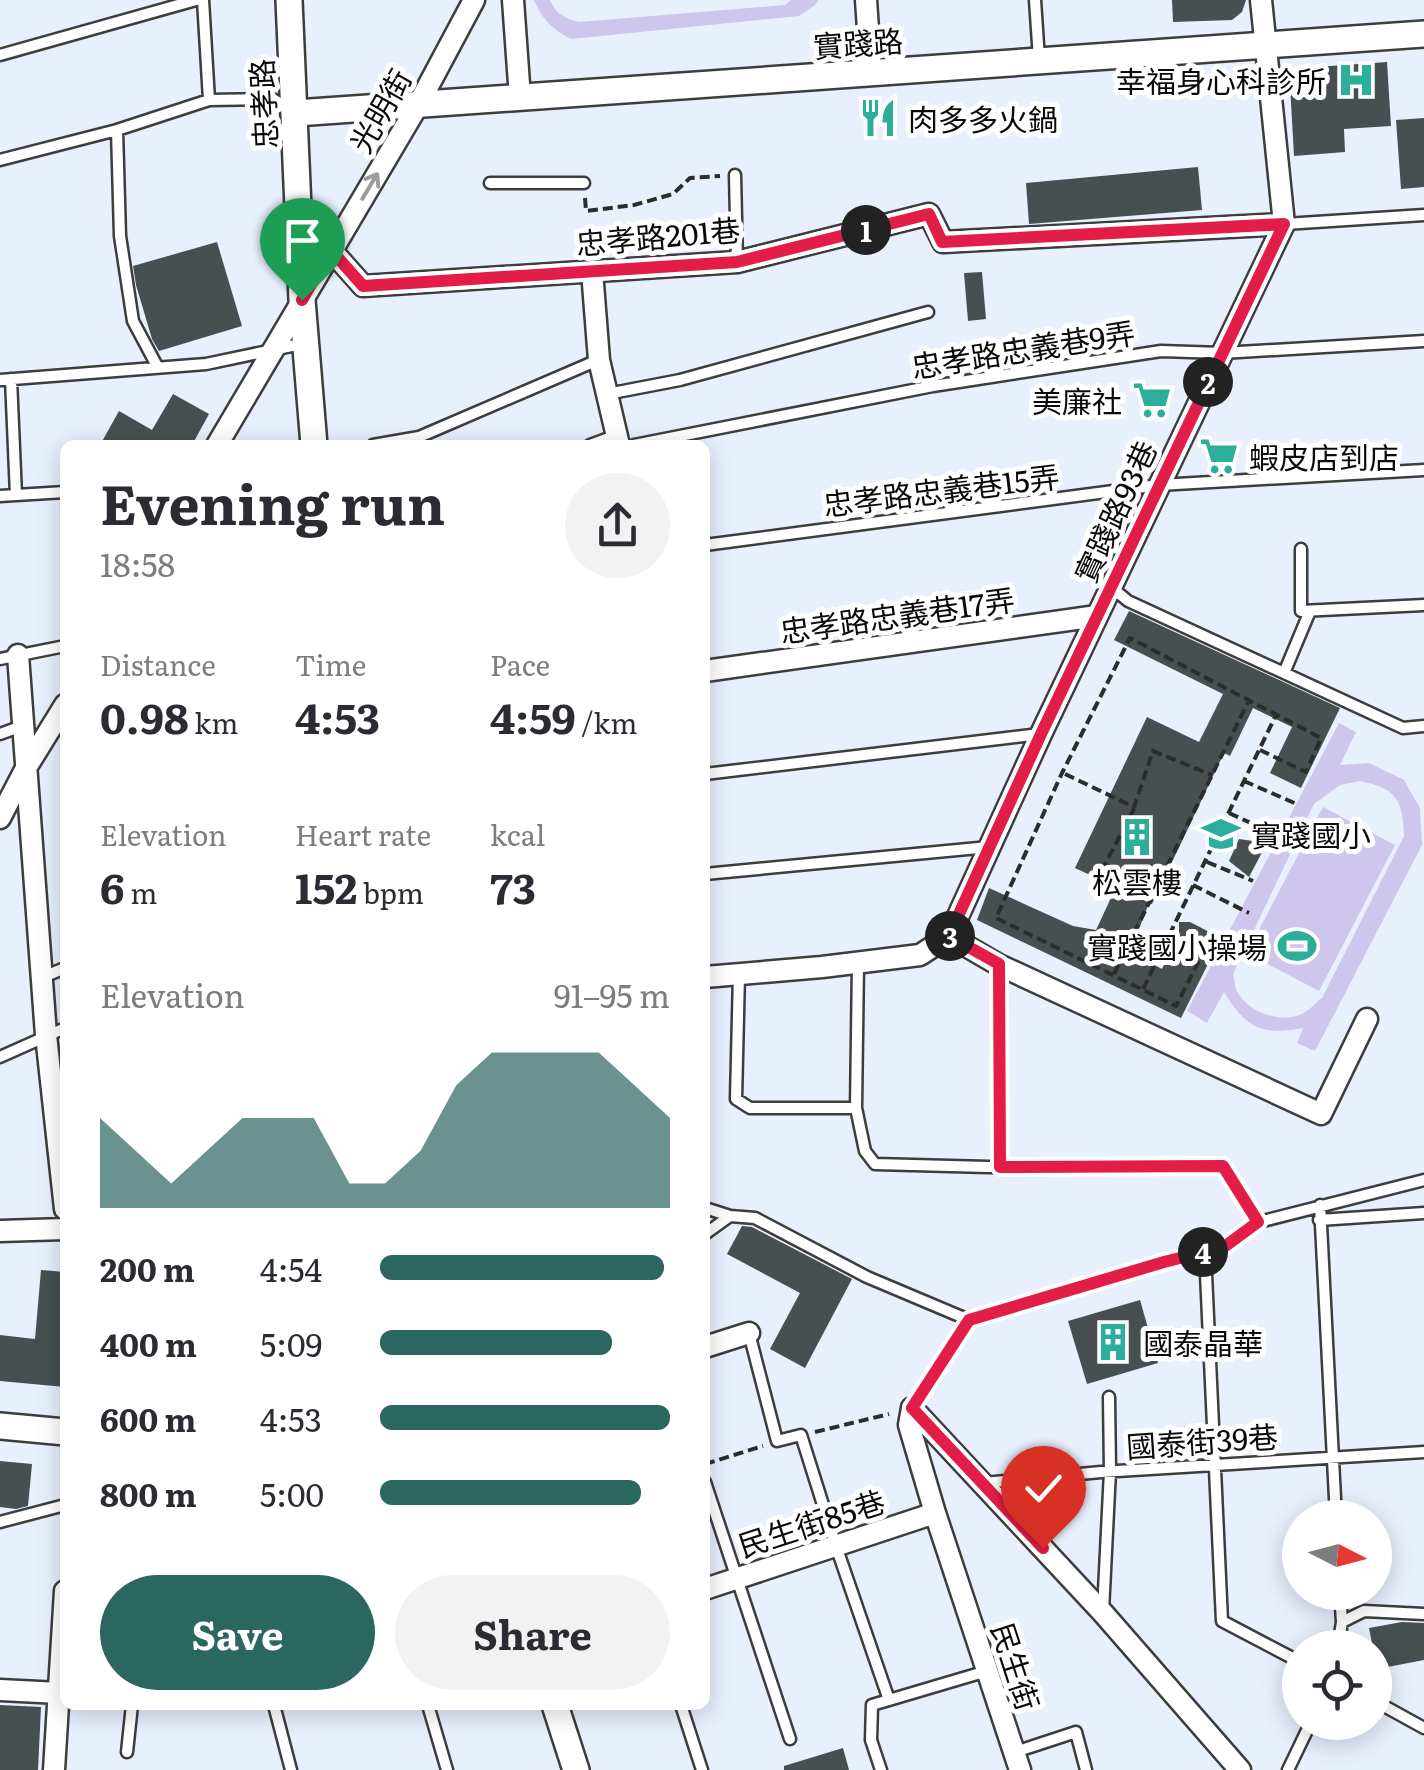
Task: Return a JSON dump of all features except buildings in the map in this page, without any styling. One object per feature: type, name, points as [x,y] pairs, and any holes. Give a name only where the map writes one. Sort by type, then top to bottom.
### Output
[{"type":"street","name":"忠孝路","points":[[289,0],[302,300],[314,440]]},
{"type":"street","name":"光明街","points":[[302,300],[418,105],[474,0]]},
{"type":"street","points":[[513,0],[520,98]]},
{"type":"street","points":[[866,0],[871,73]]},
{"type":"street","points":[[1261,0],[1284,224]]},
{"type":"street","name":"實踐路","points":[[296,113],[1424,34]]},
{"type":"street","name":"忠孝路201巷","points":[[331,250],[363,286],[737,262],[929,214],[942,242],[1284,224]]},
{"type":"street","name":"實踐路93巷","points":[[949,936],[1284,224]]},
{"type":"street","points":[[592,271],[599,360],[623,440]]},
{"type":"street","points":[[220,440],[302,300]]},
{"type":"street","name":"忠孝路忠義巷17弄","points":[[710,670],[1097,616]]},
{"type":"street","points":[[9,657],[23,725],[42,978],[56,1031],[60,1110]]},
{"type":"street","points":[[1,816],[60,714]]},
{"type":"street","points":[[710,976],[920,955],[949,936],[999,964],[1321,1114],[1367,1019]]},
{"type":"street","points":[[0,1231],[60,1228]]},
{"type":"street","points":[[710,1345],[749,1333]]},
{"type":"street","points":[[912,1408],[1103,1612],[1241,1769]]},
{"type":"street","name":"民生街","points":[[912,1408],[909,1424],[935,1513],[1018,1761]]},
{"type":"street","points":[[0,1426],[60,1432]]},
{"type":"street","name":"民生街85巷","points":[[710,1587],[935,1513]]},
{"type":"street","points":[[0,1690],[60,1694]]},
{"type":"street","points":[[54,1770],[60,1710]]},
{"type":"street","points":[[556,1710],[576,1770]]},
{"type":"lane","points":[[0,55],[200,0],[209,100]]},
{"type":"lane","points":[[1035,0],[1039,62]]},
{"type":"lane","points":[[0,160],[117,130],[209,100],[273,100],[296,113]]},
{"type":"lane","points":[[117,130],[120,236],[133,321],[158,366]]},
{"type":"lane","points":[[736,175],[737,262]]},
{"type":"lane","points":[[490,184],[584,183]]},
{"type":"lane","points":[[1284,224],[1424,215]]},
{"type":"lane","points":[[607,394],[680,380],[928,312]]},
{"type":"lane","name":"忠孝路忠義巷9弄","points":[[635,440],[1162,351],[1222,354],[1424,342]]},
{"type":"lane","points":[[4,379],[206,364],[306,343]]},
{"type":"lane","points":[[402,440],[419,437],[599,360]]},
{"type":"lane","points":[[0,372],[4,379],[16,495]]},
{"type":"lane","name":"忠孝路忠義巷15弄","points":[[710,543],[1159,486],[1424,470]]},
{"type":"lane","points":[[0,496],[60,492]]},
{"type":"lane","points":[[1300,549],[1301,611],[1424,605]]},
{"type":"lane","points":[[1111,587],[1128,601],[1403,728],[1424,726]]},
{"type":"lane","points":[[1284,673],[1310,611]]},
{"type":"lane","points":[[9,657],[60,647]]},
{"type":"lane","points":[[0,734],[23,725]]},
{"type":"lane","points":[[710,773],[1041,734]]},
{"type":"lane","points":[[710,874],[990,847]]},
{"type":"lane","points":[[858,964],[856,1108],[865,1151],[875,1164],[1223,1166],[1258,1222]]},
{"type":"lane","points":[[999,964],[1000,1167]]},
{"type":"lane","points":[[42,978],[60,970]]},
{"type":"lane","points":[[739,973],[736,1098],[750,1108],[856,1108]]},
{"type":"lane","points":[[0,1057],[56,1031]]},
{"type":"lane","points":[[710,1210],[755,1218],[867,1276],[969,1320],[1224,1247],[1258,1222],[1424,1180]]},
{"type":"lane","points":[[1320,1205],[1335,1500]]},
{"type":"lane","points":[[1319,1220],[1424,1213]]},
{"type":"lane","points":[[710,1230],[730,1216]]},
{"type":"lane","points":[[1204,1252],[1222,1622],[1282,1653]]},
{"type":"lane","points":[[912,1408],[969,1320]]},
{"type":"lane","points":[[749,1333],[777,1441],[801,1435],[889,1700]]},
{"type":"lane","points":[[1103,1612],[1110,1472],[1109,1398]]},
{"type":"lane","name":"國泰街39巷","points":[[984,1482],[1424,1452]]},
{"type":"lane","points":[[710,1497],[790,1738]]},
{"type":"lane","points":[[0,1522],[60,1506]]},
{"type":"lane","points":[[1341,1610],[1341,1630]]},
{"type":"lane","points":[[1342,1622],[1364,1611],[1424,1614]]},
{"type":"lane","points":[[881,1770],[871,1740],[872,1705],[987,1671]]},
{"type":"lane","points":[[127,1752],[131,1710]]},
{"type":"lane","points":[[275,1710],[291,1770]]},
{"type":"lane","points":[[429,1710],[446,1770]]},
{"type":"lane","points":[[683,1710],[702,1770]]},
{"type":"lane","points":[[1392,1711],[1424,1728]]},
{"type":"lane","points":[[1018,1761],[1076,1732],[1086,1770]]},
{"type":"lane","points":[[1288,1770],[1302,1740]]},
{"type":"path","points":[[584,183],[586,211],[634,205],[673,194],[690,178],[736,175]]},
{"type":"path","points":[[1169,936],[1202,956],[1176,1006],[996,918],[1130,638],[1321,738],[1306,772],[1260,750]]},
{"type":"path","points":[[1114,975],[1249,700]]},
{"type":"path","points":[[1143,990],[1276,714]]},
{"type":"path","points":[[1154,893],[1100,874],[1134,808],[1153,751],[1212,775]]},
{"type":"path","points":[[1062,774],[1134,808]]},
{"type":"path","points":[[1244,781],[1299,804]]},
{"type":"path","points":[[1228,813],[1277,835]]},
{"type":"path","points":[[1205,861],[1254,881]]},
{"type":"path","points":[[1193,886],[1249,914]]},
{"type":"path","points":[[801,1435],[912,1408]]},
{"type":"path","points":[[710,1462],[777,1441]]},
{"type":"shaded area","points":[[534,0],[550,0],[561,15],[579,22],[818,0],[799,16],[571,39],[548,23]]},
{"type":"shaded area","points":[[1339,723],[1356,732],[1340,765],[1369,763],[1404,780],[1420,808],[1422,845],[1315,1051],[1297,1043],[1303,1028],[1276,1031],[1256,1026],[1240,1014],[1224,992],[1207,1023],[1187,1011]],"holes":[[[1360,781],[1382,788],[1396,798],[1404,836],[1322,998],[1305,1013],[1293,1017],[1265,1014],[1241,998],[1233,974],[1314,804],[1340,785]]]},
{"type":"shaded area","points":[[1323,807],[1395,845],[1319,991],[1247,953]]},
{"type":"place","name":"幸福身心科診所","points":[[1356,80]]},
{"type":"place","name":"肉多多火鍋","points":[[878,118]]},
{"type":"place","name":"美廉社","points":[[1152,400]]},
{"type":"place","name":"蝦皮店到店","points":[[1219,456]]},
{"type":"place","name":"實踐國小","points":[[1221,834]]},
{"type":"place","name":"松雲樓","points":[[1137,837]]},
{"type":"place","name":"實踐國小操場","points":[[1297,946]]},
{"type":"place","name":"國泰晶華","points":[[1113,1342]]},
{"type":"route","points":[[302,300],[331,250],[363,286],[737,262],[929,214],[942,242],[1284,224],[949,936],[999,964],[1000,1167],[1223,1166],[1258,1222],[1224,1247],[969,1320],[912,1408],[1043,1548]]}]
